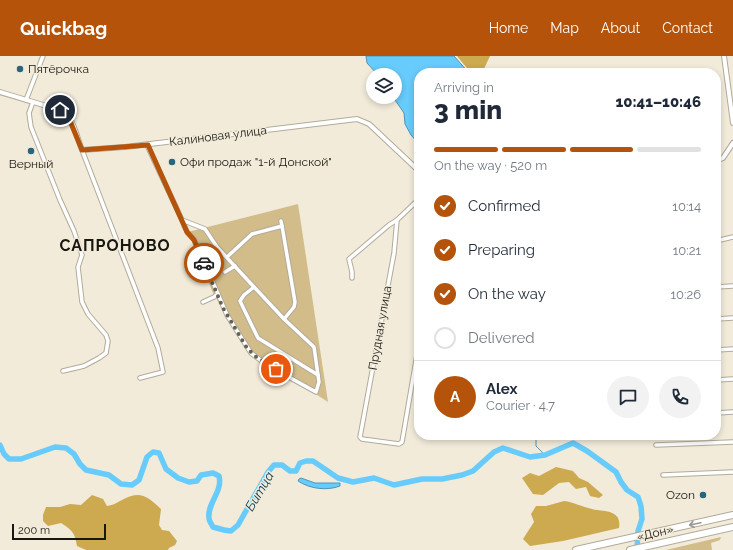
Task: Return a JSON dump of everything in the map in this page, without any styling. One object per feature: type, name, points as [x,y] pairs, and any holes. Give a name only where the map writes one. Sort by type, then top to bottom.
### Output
[{"type":"highway","name":"«Дон»","points":[[576,550],[733,516]]},
{"type":"highway","name":"«Дон»","points":[[630,550],[733,527]]},
{"type":"street","points":[[26,100],[43,56]]},
{"type":"street","points":[[724,56],[733,123]]},
{"type":"street","points":[[0,92],[60,110],[66,113],[71,122],[158,348],[163,372],[140,378]]},
{"type":"street","points":[[33,102],[29,113],[31,127],[82,254],[78,266],[82,302],[88,314],[106,335],[108,341],[106,353],[99,358],[84,366],[63,371]]},
{"type":"street","name":"Калиновая улица","points":[[82,150],[148,145],[357,119],[369,124],[414,166]]},
{"type":"street","points":[[721,159],[733,143]]},
{"type":"street","points":[[148,145],[187,232],[194,240],[223,308],[247,348],[255,356],[316,392],[319,385],[314,347],[284,319],[254,287],[204,229],[182,220]]},
{"type":"street","points":[[352,278],[349,259],[389,224],[398,220],[414,204]]},
{"type":"street","name":"Прудная улица","points":[[398,220],[394,253],[360,437],[362,439],[399,444],[402,442],[414,372]]},
{"type":"street","points":[[281,222],[295,302],[294,308],[284,319]]},
{"type":"street","points":[[227,257],[252,234],[282,226]]},
{"type":"street","points":[[721,240],[733,237]]},
{"type":"street","points":[[225,272],[235,266]]},
{"type":"street","points":[[721,287],[733,286]]},
{"type":"street","points":[[254,287],[244,295],[240,301],[258,338],[318,375]]},
{"type":"street","points":[[203,302],[214,298],[218,294]]},
{"type":"street","points":[[721,319],[733,318]]},
{"type":"street","points":[[721,350],[733,349]]},
{"type":"street","points":[[721,380],[733,380]]},
{"type":"street","points":[[721,412],[733,412]]},
{"type":"street","points":[[656,445],[733,442]]},
{"type":"street","points":[[663,475],[733,472]]},
{"type":"shaded area","points":[[457,56],[490,56],[484,68],[467,68]]},
{"type":"shaded area","points":[[298,204],[328,402],[252,353],[213,293],[188,232]]},
{"type":"shaded area","points":[[556,467],[573,471],[579,478],[588,482],[603,495],[599,498],[590,496],[586,487],[576,489],[569,482],[559,483],[543,495],[533,494],[522,478],[530,473],[539,476]]},
{"type":"shaded area","points":[[92,495],[103,499],[107,506],[134,495],[143,496],[152,501],[161,509],[159,525],[162,530],[169,531],[177,541],[175,545],[168,550],[86,550],[77,546],[74,535],[65,525],[61,523],[48,526],[43,521],[43,515],[46,507],[60,507],[70,504],[81,505]]},
{"type":"shaded area","points":[[564,501],[595,510],[612,513],[618,518],[619,528],[563,541],[530,546],[523,539],[534,522],[531,514],[536,506],[546,506]]},
{"type":"shaded area","points":[[721,537],[720,540],[711,543],[712,550],[666,550]]},
{"type":"water","points":[[366,56],[454,56],[465,68],[414,68],[414,138],[405,124],[404,113],[398,104],[402,104],[402,68],[372,68],[367,63]]},
{"type":"water","points":[[301,478],[315,483],[340,483],[340,486],[324,489],[308,486],[298,481]]},
{"type":"waterway","points":[[536,440],[536,446],[545,455]]},
{"type":"waterway","name":"Битца","points":[[0,445],[4,454],[9,459],[21,459],[55,447],[66,448],[74,454],[86,470],[109,475],[121,484],[132,485],[139,480],[147,457],[153,452],[159,453],[166,469],[178,478],[189,482],[197,481],[201,475],[213,473],[219,476],[220,482],[210,507],[209,520],[213,527],[231,531],[238,525],[268,472],[274,465],[282,465],[290,471],[296,471],[300,463],[313,461],[338,478],[353,482],[374,478],[394,485],[422,479],[442,479],[462,475],[473,471],[494,452],[503,448],[530,457],[545,455],[573,443],[616,472],[627,490],[638,497],[641,506],[642,519],[638,531],[637,550]]},
{"type":"way so far","points":[[204,263],[223,308],[247,348],[255,356],[276,369]]},
{"type":"place","name":"Пятёрочка","points":[[20,69]]},
{"type":"place","name":"Верный","points":[[31,151]]},
{"type":"place","name":"Офи продаж \"1-й Донской\"","points":[[172,162]]},
{"type":"place","name":"Ozon","points":[[703,495]]},
{"type":"district","name":"САПРОНОВО","points":[[115,245]]},
{"type":"route","points":[[60,110],[68,116],[82,150],[148,145],[187,232],[194,240],[204,263]]}]
